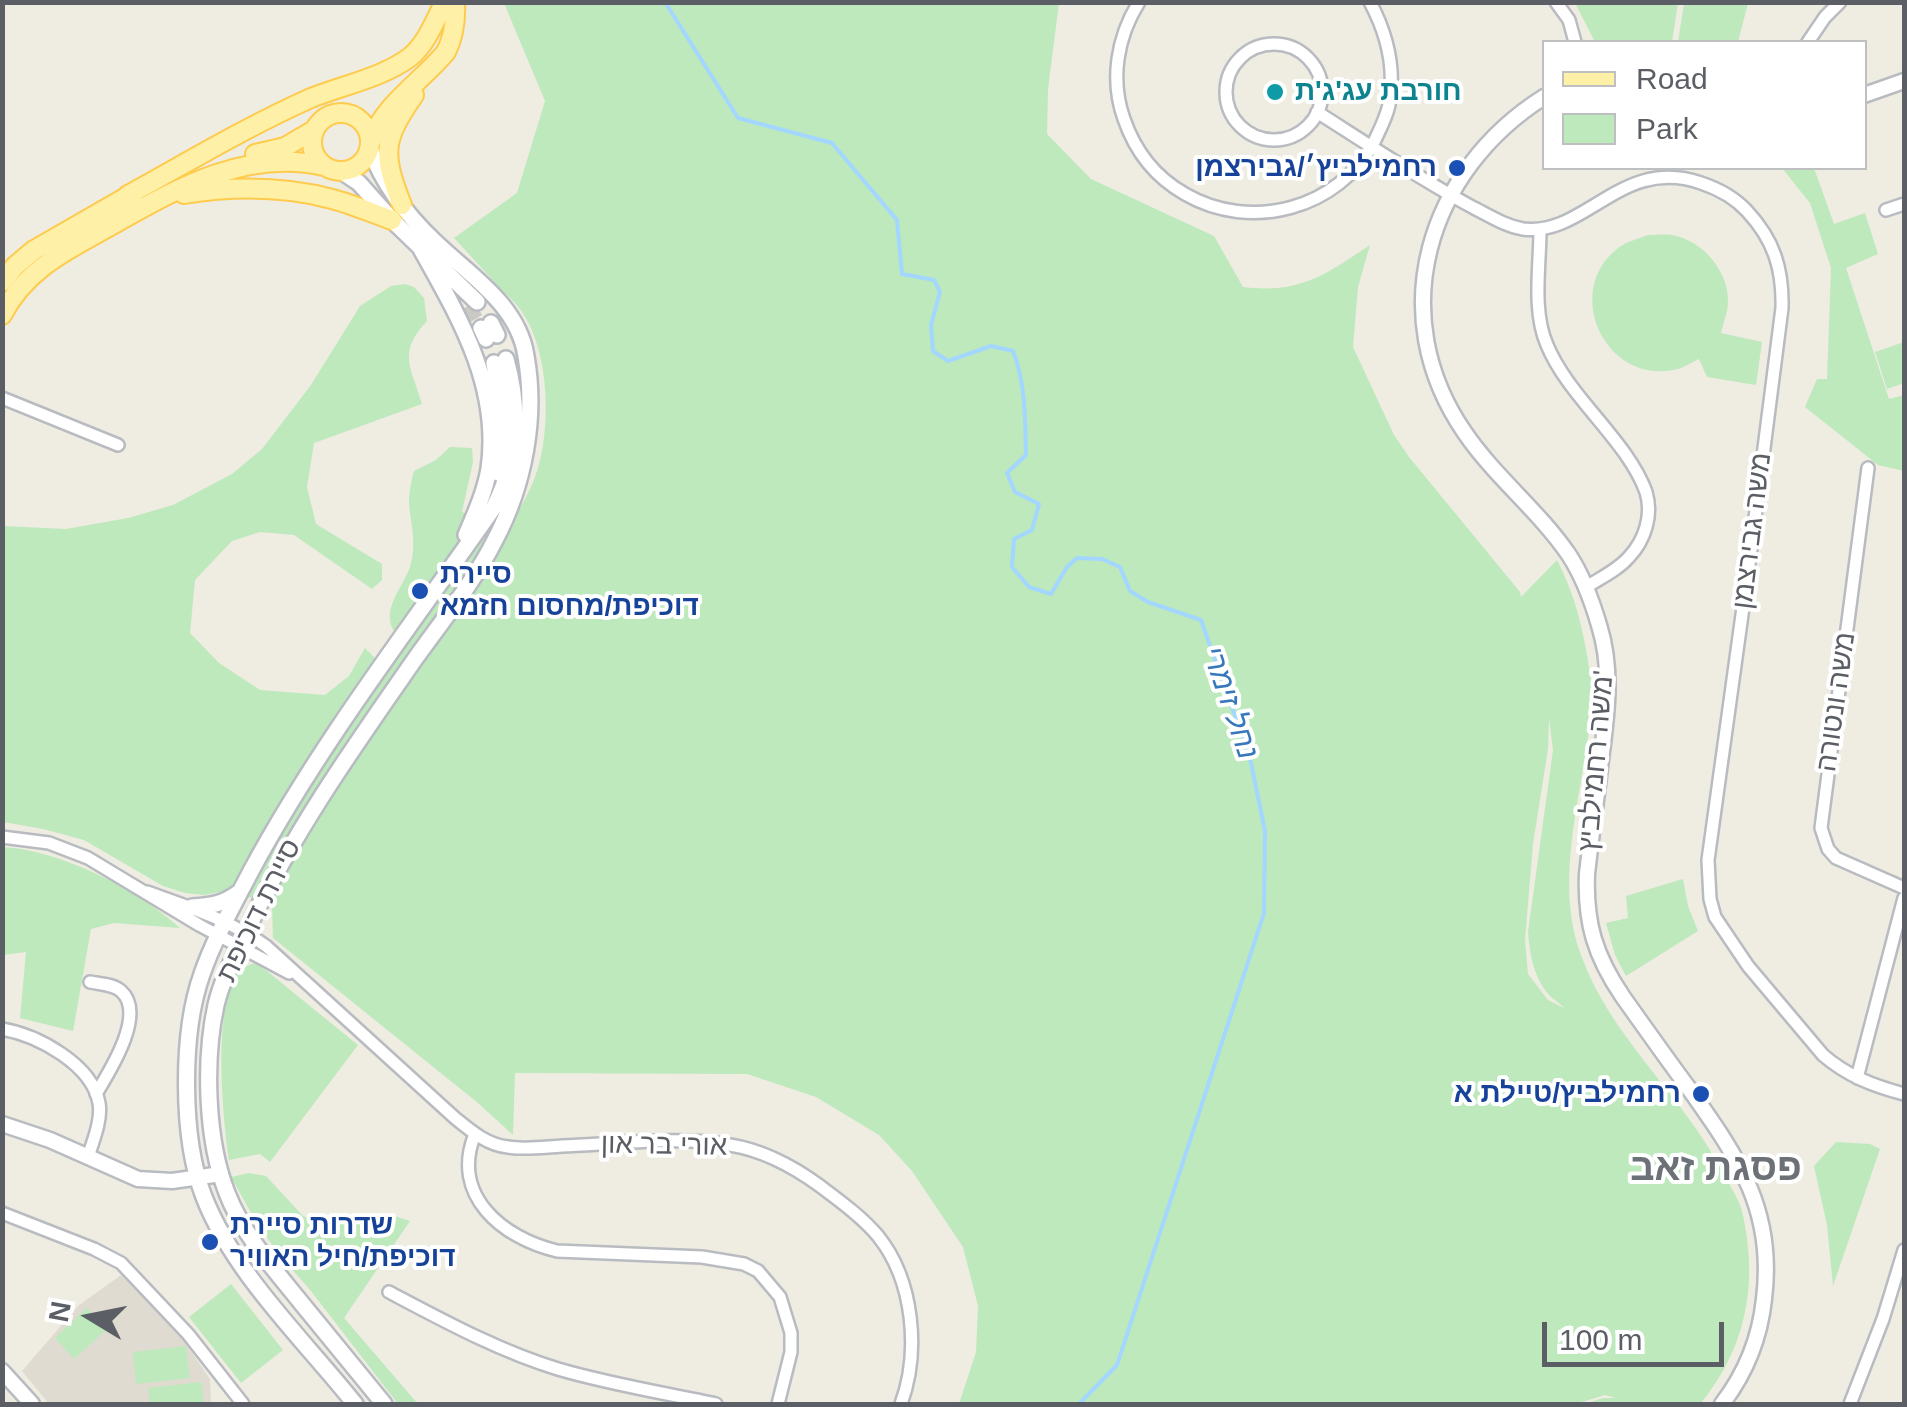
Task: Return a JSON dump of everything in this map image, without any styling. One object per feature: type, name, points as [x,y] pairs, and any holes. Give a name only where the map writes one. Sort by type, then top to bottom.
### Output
[{"type":"main road","points":[[397,213],[387,163],[392,131],[452,40],[447,4]]},
{"type":"main road","points":[[128,194],[221,159],[286,147],[314,130],[327,116],[369,108],[414,74],[438,42],[447,4]]},
{"type":"main road","points":[[2,282],[34,250],[128,194],[282,112],[388,69],[410,56],[447,4]]},
{"type":"main road","points":[[2,316],[36,272],[63,250],[213,173],[272,161],[356,167],[367,156],[376,125],[434,66]]},
{"type":"main road","points":[[346,112],[364,122],[369,131],[377,168],[397,213],[426,254],[472,342],[480,369],[491,438],[488,473],[477,510],[453,564]]},
{"type":"main road","points":[[314,130],[313,150],[397,213]]},
{"type":"main road","points":[[158,198],[212,190],[273,188],[397,213]]},
{"type":"main road","name":"סיירת דוכיפת","points":[[384,1404],[246,1233],[220,1170],[210,1080],[220,994],[242,940],[291,843],[494,543],[514,494],[528,438],[526,352],[505,308],[490,290],[397,213]]},
{"type":"main road","points":[[426,254],[468,291],[473,304]]},
{"type":"main road","name":"סיירת דוכיפת","points":[[355,1404],[228,1246],[204,1197],[189,1126],[187,1080],[193,1008],[202,972],[273,831],[302,783],[470,542],[492,493],[500,460],[500,361]]},
{"type":"main road","points":[[192,907],[226,902],[241,890]]},
{"type":"street","points":[[1138,2],[1128,18],[1116,72],[1120,107],[1138,149],[1169,185],[1202,204],[1236,212],[1272,213],[1302,205],[1332,189],[1356,168],[1371,147],[1390,100],[1391,71],[1390,51],[1370,2]]},
{"type":"street","points":[[1556,2],[1569,20],[1574,40]]},
{"type":"street","points":[[1809,40],[1840,2]]},
{"type":"street","points":[[1290,46],[1312,62],[1318,74],[1322,88],[1317,112],[1295,135],[1278,140],[1248,133],[1229,110],[1226,87],[1230,73],[1237,61],[1255,48],[1290,46]]},
{"type":"street","points":[[1867,93],[1904,81]]},
{"type":"street","name":"משה רחמילביץ'","points":[[1542,98],[1503,130],[1469,168],[1438,218],[1427,254],[1424,331],[1435,372],[1457,421],[1571,558],[1599,625],[1608,671],[1608,708],[1587,874],[1592,936],[1622,998],[1724,1137],[1746,1178],[1764,1231],[1767,1268],[1758,1334],[1740,1376],[1722,1404]]},
{"type":"street","points":[[1317,112],[1451,196],[1509,226],[1540,230],[1539,305],[1545,341],[1565,378],[1627,459],[1646,492],[1648,507],[1648,523],[1636,549],[1614,570],[1585,588]]},
{"type":"street","name":"משה גבירצמן","points":[[1540,230],[1560,224],[1604,197],[1640,182],[1658,178],[1693,180],[1737,201],[1750,214],[1776,256],[1782,308],[1707,878],[1710,899],[1715,917],[1734,947],[1823,1055],[1857,1078],[1904,1094]]},
{"type":"street","points":[[1886,210],[1904,204]]},
{"type":"street","points":[[2,398],[118,445]]},
{"type":"street","name":"משה ונטורה","points":[[1868,468],[1821,828],[1828,850],[1836,858],[1904,888]]},
{"type":"street","points":[[2,837],[49,843],[88,858],[222,930]]},
{"type":"street","points":[[148,892],[192,907],[222,930]]},
{"type":"street","points":[[1857,1078],[1904,898]]},
{"type":"street","name":"אורי בר און","points":[[222,930],[305,984],[475,1134],[507,1147],[731,1144],[805,1176],[878,1236],[902,1280],[912,1338],[902,1404]]},
{"type":"street","points":[[90,982],[116,988],[129,1006],[124,1040],[96,1094]]},
{"type":"street","points":[[2,1029],[37,1038],[56,1049],[85,1076],[100,1104],[88,1157]]},
{"type":"street","points":[[2,1124],[120,1170],[197,1174],[220,1170]]},
{"type":"street","points":[[475,1134],[468,1158],[476,1194],[493,1219],[516,1237],[556,1250],[702,1256],[744,1264],[758,1271],[780,1297],[790,1333],[791,1352],[778,1404]]},
{"type":"street","points":[[2,1214],[121,1263],[188,1334],[244,1404]]},
{"type":"street","points":[[1850,1404],[1883,1319],[1904,1250]]},
{"type":"street","points":[[389,1292],[529,1359],[580,1375],[716,1404]]},
{"type":"street","points":[[2,1371],[32,1404]]},
{"type":"shaded area","points":[[121,1275],[176,1330],[197,1360],[210,1379],[211,1404],[49,1404],[22,1371],[78,1306]]},
{"type":"green space","points":[[504,3],[1059,3],[1048,89],[1047,134],[1091,179],[1214,236],[1243,287],[1296,285],[1370,245],[1358,287],[1353,347],[1394,435],[1521,597],[1557,560],[1577,609],[1592,691],[1570,857],[1572,923],[1594,985],[1628,1039],[1706,1143],[1738,1201],[1747,1236],[1748,1296],[1741,1330],[1720,1376],[1700,1404],[1585,1404],[1616,1398],[1605,1395],[1575,1404],[959,1404],[976,1352],[978,1306],[963,1247],[912,1171],[879,1135],[816,1097],[747,1074],[515,1073],[513,1135],[273,938],[272,906],[231,890],[204,895],[185,893],[163,886],[84,840],[3,822],[3,526],[66,529],[128,518],[173,505],[232,474],[262,449],[311,385],[360,306],[391,286],[414,287],[424,298],[427,321],[409,351],[422,404],[314,443],[307,487],[316,524],[382,564],[382,580],[372,589],[294,535],[260,532],[232,541],[195,580],[190,633],[219,663],[260,690],[325,695],[349,676],[365,648],[377,660],[395,633],[391,608],[413,551],[409,503],[414,471],[436,460],[450,447],[472,448],[473,462],[462,512],[505,531],[529,491],[540,459],[546,416],[543,370],[522,312],[454,238],[517,193],[545,101]],"holes":[[[1549,718],[1553,750],[1528,932],[1537,976],[1564,1008],[1548,1000],[1528,974],[1525,940]]]},
{"type":"green space","points":[[1575,3],[1678,3],[1672,40],[1594,40]]},
{"type":"green space","points":[[1684,3],[1748,3],[1739,40],[1678,40]]},
{"type":"green space","points":[[1784,170],[1815,170],[1834,224],[1865,213],[1878,254],[1846,268],[1889,399],[1904,395],[1904,471],[1878,465],[1805,407],[1817,379],[1827,379],[1831,268],[1810,203]]},
{"type":"green space","points":[[1648,235],[1669,235],[1694,243],[1719,268],[1728,306],[1721,333],[1762,342],[1756,385],[1707,377],[1699,359],[1678,369],[1651,371],[1628,363],[1610,348],[1598,328],[1593,305],[1595,282],[1606,260],[1626,243]]},
{"type":"green space","points":[[1904,342],[1904,383],[1887,389],[1875,352]]},
{"type":"green space","points":[[3,847],[49,855],[97,874],[142,899],[180,928],[114,923],[91,929],[73,1031],[20,1018],[26,952],[3,955]]},
{"type":"green space","points":[[1683,879],[1698,931],[1626,976],[1606,923],[1628,918],[1626,896]]},
{"type":"green space","points":[[257,963],[358,1045],[270,1162],[260,1154],[229,1160],[224,1115],[224,1017],[230,990],[241,971]]},
{"type":"green space","points":[[1836,1142],[1870,1144],[1880,1149],[1833,1286],[1827,1225],[1814,1166]]},
{"type":"green space","points":[[249,1173],[266,1176],[303,1216],[320,1223],[391,1215],[410,1221],[344,1318],[418,1404],[398,1404],[277,1252],[231,1177]]},
{"type":"green space","points":[[231,1284],[283,1350],[241,1383],[189,1317]]},
{"type":"green space","points":[[87,1308],[106,1330],[74,1359],[55,1338]]},
{"type":"green space","points":[[186,1346],[190,1378],[136,1384],[133,1352]]},
{"type":"green space","points":[[201,1382],[204,1404],[150,1404],[148,1388]]},
{"type":"waterway","name":"נחל זימרי","points":[[665,2],[738,118],[832,143],[897,220],[902,274],[934,280],[940,292],[931,325],[933,351],[948,361],[991,346],[1013,351],[1023,389],[1026,455],[1007,473],[1015,492],[1039,504],[1032,530],[1014,539],[1012,567],[1029,587],[1051,594],[1077,558],[1102,559],[1120,567],[1130,591],[1148,602],[1201,620],[1250,758],[1265,831],[1264,913],[1117,1365],[1079,1404]]},
{"type":"tunnel","points":[[468,306],[481,328]]},
{"type":"place","name":"חורבת עג'ג'ת","points":[[1275,92]]},
{"type":"place","name":"רחמילביץ׳/גבירצמן","points":[[1457,168]]},
{"type":"place","name":"סיירת דוכיפת/מחסום חזמא","points":[[420,591]]},
{"type":"place","name":"רחמילביץ/טיילת א","points":[[1701,1094]]},
{"type":"place","name":"שדרות סיירת דוכיפת/חיל האוויר","points":[[210,1242]]},
{"type":"district","name":"פסגת זאב","points":[[1716,1170]]}]
